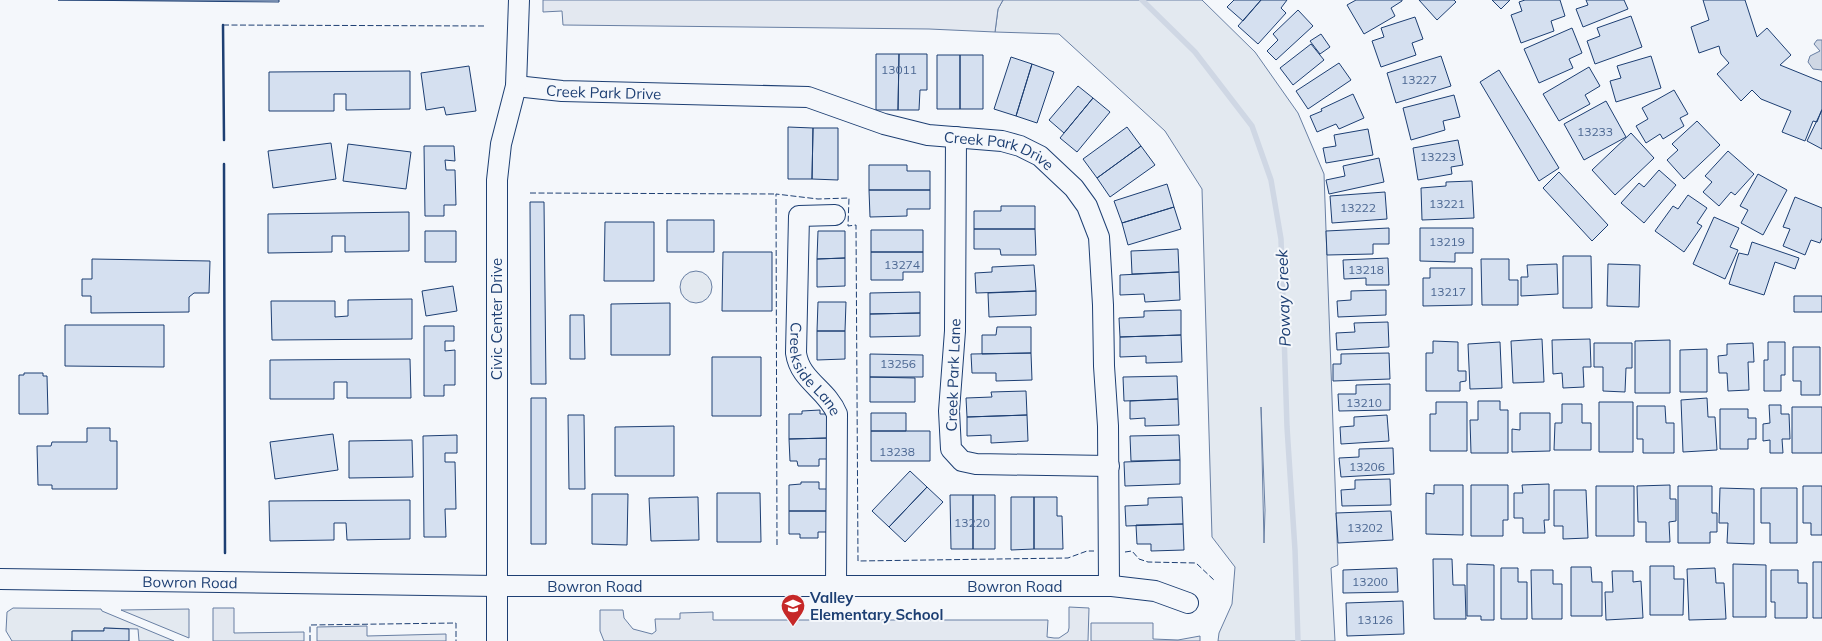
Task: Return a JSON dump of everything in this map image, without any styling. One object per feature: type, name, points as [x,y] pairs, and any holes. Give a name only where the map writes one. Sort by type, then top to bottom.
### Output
[{"type":"street","name":"Civic Center Drive","points":[[497,641],[497,180],[501,144],[516,86],[519,0]]},
{"type":"street","name":"Creek Park Drive","points":[[516,86],[562,91],[808,97],[884,124],[928,135],[1002,140],[1040,156],[1074,188],[1087,206],[1098,237],[1109,466],[1110,586]]},
{"type":"street","name":"Creek Park Lane","points":[[956,136],[955,330],[949,411],[950,449],[962,461],[976,464],[1109,466]]},
{"type":"street","name":"Creekside Lane","points":[[834,215],[793,211],[796,353],[803,373],[833,404],[837,414],[836,585]]},
{"type":"street","name":"Bowron Road","points":[[0,579],[496,586],[1110,586],[1155,590],[1188,603]]},
{"type":"shaded area","points":[[543,0],[1003,0],[998,9],[995,32],[929,29],[563,25],[562,11],[543,12]]},
{"type":"shaded area","points":[[1003,0],[1202,0],[1255,52],[1298,113],[1324,174],[1338,565],[1331,568],[1335,641],[1218,641],[1219,633],[1232,604],[1235,567],[1212,537],[1202,189],[1165,131],[1059,34],[995,32],[998,9]],"holes":[[[1261,407],[1265,510],[1264,543]]]},
{"type":"shaded area","points":[[1817,40],[1822,40],[1822,70],[1813,69],[1808,62],[1810,56],[1820,51],[1814,44]]},
{"type":"shaded area","points":[[696,271],[702,272],[707,276],[711,281],[711,293],[707,298],[702,302],[696,303],[690,302],[685,298],[681,293],[680,287],[681,281],[685,276],[690,272]]},
{"type":"shaded area","points":[[1069,607],[1089,608],[1088,641],[604,641],[600,631],[600,610],[623,610],[624,618],[633,629],[652,634],[656,631],[655,619],[680,619],[680,613],[713,612],[713,620],[1048,620],[1047,637],[1059,638],[1068,632]]},
{"type":"shaded area","points":[[13,608],[101,609],[174,641],[139,641],[138,629],[104,628],[104,631],[73,631],[72,641],[12,641],[6,631],[7,612]]},
{"type":"shaded area","points":[[213,608],[234,608],[234,633],[304,632],[304,641],[213,641]]},
{"type":"shaded area","points":[[189,609],[189,638],[121,610]]},
{"type":"shaded area","points":[[1091,623],[1153,623],[1153,639],[1178,640],[1200,636],[1200,641],[1091,641]]},
{"type":"shaded area","points":[[367,626],[367,636],[446,634],[446,641],[317,641],[317,627]]},
{"type":"building","points":[[58,0],[279,0],[279,2]]},
{"type":"building","points":[[1234,0],[1261,0],[1243,21],[1227,7]]},
{"type":"building","points":[[1261,0],[1287,0],[1281,8],[1286,13],[1258,44],[1238,26]]},
{"type":"building","points":[[1356,0],[1402,1],[1391,8],[1395,16],[1364,34],[1347,5]]},
{"type":"building","points":[[1419,0],[1454,0],[1456,2],[1437,20]]},
{"type":"building","points":[[1492,0],[1510,0],[1501,9]]},
{"type":"building","points":[[1525,0],[1560,0],[1565,16],[1551,21],[1554,31],[1521,43],[1511,15],[1522,11],[1519,2]]},
{"type":"building","points":[[1586,0],[1624,0],[1628,9],[1583,27],[1576,9],[1588,5]]},
{"type":"building","points":[[1703,0],[1745,0],[1757,37],[1767,28],[1791,55],[1780,65],[1822,82],[1822,109],[1817,122],[1813,121],[1805,141],[1782,132],[1791,111],[1761,99],[1752,90],[1741,101],[1717,74],[1729,63],[1721,54],[1719,46],[1699,53],[1691,27],[1709,20]]},
{"type":"building","points":[[1298,10],[1313,26],[1276,60],[1267,51],[1278,40],[1273,34]]},
{"type":"building","points":[[1631,16],[1642,47],[1595,64],[1587,41],[1600,36],[1597,28]]},
{"type":"building","points":[[1415,17],[1423,39],[1412,43],[1416,55],[1381,67],[1372,41],[1384,37],[1381,28]]},
{"type":"building","points":[[1572,28],[1582,53],[1569,59],[1573,68],[1539,83],[1524,49]]},
{"type":"building","points":[[1321,34],[1330,47],[1320,54],[1310,41]]},
{"type":"building","points":[[1311,44],[1324,60],[1293,85],[1280,68]]},
{"type":"building","points":[[876,54],[899,54],[898,110],[876,110]]},
{"type":"building","points":[[899,54],[927,54],[927,90],[920,90],[919,110],[898,110]]},
{"type":"building","points":[[937,55],[960,55],[960,109],[937,109]]},
{"type":"building","points":[[960,55],[983,55],[983,109],[960,109]]},
{"type":"building","points":[[1441,56],[1451,86],[1396,103],[1387,73]]},
{"type":"building","points":[[1651,56],[1661,88],[1616,102],[1610,81],[1621,78],[1617,66]]},
{"type":"building","points":[[1011,57],[1032,64],[1016,116],[994,109]]},
{"type":"building","points":[[1339,63],[1351,80],[1308,109],[1296,91]]},
{"type":"building","points":[[1032,64],[1054,72],[1037,123],[1016,116]]},
{"type":"building","points":[[469,66],[476,111],[446,115],[444,107],[426,110],[421,73]]},
{"type":"building","points":[[1589,67],[1600,86],[1585,95],[1590,104],[1559,121],[1543,94]]},
{"type":"building","points":[[1499,70],[1559,168],[1539,181],[1480,82]]},
{"type":"building","points":[[410,71],[410,109],[346,110],[346,94],[334,94],[334,111],[269,111],[269,72]]},
{"type":"building","points":[[1078,86],[1093,98],[1064,133],[1049,120]]},
{"type":"building","points":[[1674,90],[1688,114],[1680,118],[1684,126],[1663,139],[1660,134],[1646,143],[1636,126],[1648,119],[1642,108]]},
{"type":"building","points":[[1353,94],[1364,118],[1339,129],[1336,124],[1317,132],[1310,116]]},
{"type":"building","points":[[1454,95],[1460,117],[1443,121],[1445,130],[1411,140],[1403,108]]},
{"type":"building","points":[[1093,98],[1110,112],[1077,152],[1060,138]]},
{"type":"building","points":[[1606,101],[1626,137],[1584,160],[1564,124]]},
{"type":"building","points":[[1822,110],[1822,149],[1807,141]]},
{"type":"building","points":[[1697,121],[1720,145],[1684,179],[1667,160],[1678,150],[1672,144]]},
{"type":"building","points":[[788,127],[813,128],[812,179],[788,179]]},
{"type":"building","points":[[1127,127],[1141,146],[1097,178],[1083,159]]},
{"type":"building","points":[[813,128],[838,128],[838,180],[812,179]]},
{"type":"building","points":[[1368,129],[1373,155],[1326,163],[1323,148],[1336,146],[1334,135]]},
{"type":"building","points":[[1631,133],[1654,158],[1615,195],[1592,170]]},
{"type":"building","points":[[1458,140],[1463,165],[1451,167],[1452,174],[1418,180],[1413,148]]},
{"type":"building","points":[[331,143],[336,179],[273,188],[268,151]]},
{"type":"building","points":[[348,144],[411,152],[406,189],[343,181]]},
{"type":"building","points":[[424,146],[454,146],[455,161],[445,160],[446,170],[455,170],[456,205],[444,205],[444,216],[425,216]]},
{"type":"building","points":[[1141,146],[1155,165],[1110,197],[1097,178]]},
{"type":"building","points":[[1728,151],[1754,174],[1735,195],[1731,192],[1719,206],[1703,192],[1712,182],[1705,176]]},
{"type":"building","points":[[1379,158],[1384,182],[1329,194],[1326,180],[1345,176],[1343,166]]},
{"type":"building","points":[[869,165],[907,165],[907,171],[930,171],[930,190],[869,190]]},
{"type":"building","points":[[1659,170],[1676,185],[1644,223],[1621,203],[1639,183],[1644,187]]},
{"type":"building","points":[[1559,172],[1608,225],[1592,241],[1543,188]]},
{"type":"building","points":[[1758,174],[1787,190],[1763,235],[1741,223],[1748,210],[1740,206]]},
{"type":"building","points":[[1472,181],[1474,218],[1422,220],[1421,188],[1446,186],[1446,182]]},
{"type":"building","points":[[1167,184],[1174,207],[1122,223],[1114,201]]},
{"type":"building","points":[[869,190],[930,190],[930,209],[907,209],[907,216],[870,217]]},
{"type":"building","points":[[1385,192],[1387,219],[1332,223],[1330,196]]},
{"type":"building","points":[[1688,195],[1707,208],[1697,223],[1702,226],[1684,252],[1655,231],[1673,206],[1678,209]]},
{"type":"building","points":[[1795,197],[1822,208],[1822,238],[1820,243],[1811,240],[1805,255],[1783,246],[1790,229],[1783,227]]},
{"type":"building","points":[[530,202],[544,202],[546,384],[531,384]]},
{"type":"building","points":[[1001,206],[1035,206],[1035,229],[974,229],[974,211],[1001,211]]},
{"type":"building","points":[[1174,207],[1181,229],[1128,245],[1122,223]]},
{"type":"building","points":[[409,212],[409,251],[345,252],[345,236],[332,236],[332,252],[268,253],[268,214]]},
{"type":"building","points":[[1714,217],[1739,228],[1730,247],[1738,250],[1725,279],[1693,264]]},
{"type":"building","points":[[667,220],[714,220],[714,252],[667,252]]},
{"type":"building","points":[[605,222],[654,222],[654,281],[604,281]]},
{"type":"building","points":[[1389,228],[1389,244],[1373,244],[1373,254],[1327,255],[1326,231]]},
{"type":"building","points":[[1420,228],[1473,228],[1473,253],[1455,253],[1455,262],[1420,261]]},
{"type":"building","points":[[974,229],[1035,229],[1036,255],[1001,255],[1000,249],[974,249]]},
{"type":"building","points":[[871,230],[923,230],[923,252],[871,252]]},
{"type":"building","points":[[425,231],[456,231],[456,262],[425,262]]},
{"type":"building","points":[[818,231],[845,231],[845,258],[817,259]]},
{"type":"building","points":[[1752,242],[1799,258],[1795,269],[1775,262],[1764,295],[1729,284],[1739,253],[1748,255]]},
{"type":"building","points":[[1178,249],[1179,272],[1132,274],[1131,251]]},
{"type":"building","points":[[723,252],[772,252],[772,311],[722,311]]},
{"type":"building","points":[[871,252],[923,252],[923,272],[903,272],[903,280],[871,280]]},
{"type":"building","points":[[1563,256],[1591,256],[1592,308],[1563,308]]},
{"type":"building","points":[[845,258],[845,286],[817,287],[817,259]]},
{"type":"building","points":[[1388,258],[1389,285],[1366,285],[1366,278],[1344,279],[1343,260]]},
{"type":"building","points":[[92,259],[210,261],[209,293],[194,293],[189,297],[189,312],[91,313],[91,296],[82,296],[82,279],[92,279]]},
{"type":"building","points":[[1481,259],[1509,259],[1509,280],[1518,280],[1518,305],[1482,305]]},
{"type":"building","points":[[1557,264],[1558,294],[1521,296],[1521,277],[1528,277],[1527,265]]},
{"type":"building","points":[[1608,264],[1640,265],[1639,307],[1607,306]]},
{"type":"building","points":[[1034,265],[1036,291],[976,293],[975,273],[992,272],[992,267]]},
{"type":"building","points":[[1430,268],[1472,268],[1472,305],[1423,306],[1423,278],[1430,278]]},
{"type":"building","points":[[1179,272],[1180,300],[1145,302],[1144,294],[1120,295],[1120,275]]},
{"type":"building","points":[[453,286],[457,311],[426,316],[422,291]]},
{"type":"building","points":[[1386,290],[1386,315],[1338,317],[1337,301],[1351,300],[1351,291]]},
{"type":"building","points":[[1036,291],[1036,315],[989,317],[988,293]]},
{"type":"building","points":[[920,292],[920,313],[870,314],[870,293]]},
{"type":"building","points":[[1794,296],[1822,296],[1822,312],[1794,312]]},
{"type":"building","points":[[412,299],[412,339],[272,340],[271,301],[335,301],[335,317],[348,316],[348,300]]},
{"type":"building","points":[[818,302],[846,302],[845,331],[817,331]]},
{"type":"building","points":[[670,303],[670,355],[611,355],[611,304]]},
{"type":"building","points":[[1181,310],[1181,335],[1120,337],[1119,318],[1144,317],[1144,311]]},
{"type":"building","points":[[920,313],[920,336],[870,337],[870,314]]},
{"type":"building","points":[[570,315],[584,315],[585,359],[570,359]]},
{"type":"building","points":[[1388,322],[1389,347],[1337,350],[1336,333],[1355,332],[1354,323]]},
{"type":"building","points":[[65,325],[164,325],[164,367],[65,366]]},
{"type":"building","points":[[424,326],[454,326],[454,341],[445,341],[445,351],[455,350],[455,385],[444,385],[444,396],[424,396]]},
{"type":"building","points":[[997,327],[1031,327],[1031,353],[982,354],[982,335],[996,335]]},
{"type":"building","points":[[817,331],[845,331],[845,359],[817,360]]},
{"type":"building","points":[[1181,335],[1182,362],[1146,363],[1146,356],[1120,357],[1120,337]]},
{"type":"building","points":[[1542,339],[1544,382],[1513,383],[1511,341]]},
{"type":"building","points":[[1590,339],[1591,367],[1583,367],[1584,387],[1563,388],[1562,373],[1553,374],[1552,340]]},
{"type":"building","points":[[1670,340],[1670,393],[1635,393],[1635,341]]},
{"type":"building","points":[[1433,341],[1458,342],[1458,371],[1466,371],[1466,381],[1460,382],[1460,391],[1426,391],[1426,353],[1433,353]]},
{"type":"building","points":[[1500,342],[1502,388],[1470,389],[1468,344]]},
{"type":"building","points":[[1768,342],[1785,342],[1785,375],[1781,375],[1781,391],[1764,391],[1764,360],[1768,360]]},
{"type":"building","points":[[1594,343],[1632,343],[1632,368],[1626,368],[1625,392],[1603,391],[1603,367],[1594,367]]},
{"type":"building","points":[[1753,343],[1754,362],[1748,362],[1749,390],[1728,391],[1727,373],[1719,373],[1718,356],[1727,355],[1727,344]]},
{"type":"building","points":[[1793,347],[1820,347],[1820,395],[1801,395],[1801,381],[1793,381]]},
{"type":"building","points":[[1707,349],[1707,392],[1680,392],[1680,350]]},
{"type":"building","points":[[1031,353],[1032,380],[996,381],[996,373],[972,373],[971,354]]},
{"type":"building","points":[[1389,353],[1390,379],[1333,381],[1333,364],[1341,364],[1341,354]]},
{"type":"building","points":[[870,354],[923,355],[923,377],[870,377]]},
{"type":"building","points":[[712,357],[761,357],[761,416],[712,416]]},
{"type":"building","points":[[410,359],[411,398],[347,398],[347,382],[334,382],[334,399],[270,399],[270,360]]},
{"type":"building","points":[[24,373],[43,373],[43,376],[47,376],[48,414],[19,414],[19,375],[24,375]]},
{"type":"building","points":[[1177,376],[1178,399],[1124,401],[1123,377]]},
{"type":"building","points":[[870,377],[915,378],[915,402],[870,402]]},
{"type":"building","points":[[1390,384],[1390,410],[1339,411],[1338,394],[1356,394],[1356,385]]},
{"type":"building","points":[[1026,391],[1027,415],[967,417],[966,398],[992,397],[991,392]]},
{"type":"building","points":[[531,398],[546,398],[546,544],[531,544]]},
{"type":"building","points":[[1707,398],[1708,417],[1715,417],[1717,450],[1683,452],[1681,400]]},
{"type":"building","points":[[1178,399],[1179,425],[1145,426],[1145,418],[1130,419],[1130,401]]},
{"type":"building","points":[[1478,401],[1500,401],[1500,410],[1508,410],[1508,453],[1471,453],[1470,420],[1478,420]]},
{"type":"building","points":[[1436,402],[1467,402],[1467,451],[1430,451],[1430,414],[1436,414]]},
{"type":"building","points":[[1599,402],[1633,402],[1633,452],[1599,452]]},
{"type":"building","points":[[1562,404],[1582,404],[1582,423],[1591,423],[1591,450],[1554,450],[1555,423],[1562,423]]},
{"type":"building","points":[[1769,405],[1781,405],[1781,414],[1789,414],[1790,439],[1782,439],[1783,453],[1770,453],[1770,440],[1763,441],[1763,424],[1770,423]]},
{"type":"building","points":[[1637,406],[1665,406],[1666,423],[1674,423],[1674,453],[1643,453],[1643,439],[1637,439]]},
{"type":"building","points":[[1792,407],[1822,407],[1822,453],[1792,453]]},
{"type":"building","points":[[1720,409],[1748,409],[1748,418],[1756,418],[1756,439],[1748,439],[1748,449],[1720,449]]},
{"type":"building","points":[[820,410],[820,414],[827,414],[828,438],[789,439],[789,414],[802,414],[802,411]]},
{"type":"building","points":[[871,413],[906,413],[906,431],[871,431]]},
{"type":"building","points":[[1520,413],[1550,413],[1550,451],[1512,452],[1512,429],[1520,430]]},
{"type":"building","points":[[568,415],[584,415],[585,489],[569,489]]},
{"type":"building","points":[[1027,415],[1028,441],[991,443],[991,435],[967,436],[967,417]]},
{"type":"building","points":[[1387,415],[1389,441],[1341,444],[1340,427],[1354,426],[1354,417]]},
{"type":"building","points":[[674,426],[674,476],[615,476],[615,427]]},
{"type":"building","points":[[87,428],[110,428],[110,441],[117,441],[117,489],[52,489],[52,485],[38,485],[37,446],[51,446],[52,442],[87,442]]},
{"type":"building","points":[[871,431],[930,431],[930,461],[871,461]]},
{"type":"building","points":[[333,434],[338,470],[275,479],[270,442]]},
{"type":"building","points":[[457,435],[457,453],[445,453],[445,462],[455,462],[456,509],[445,509],[446,537],[424,537],[423,436]]},
{"type":"building","points":[[1179,435],[1180,460],[1131,461],[1130,436]]},
{"type":"building","points":[[828,438],[828,459],[819,459],[819,466],[798,466],[797,461],[790,461],[789,439]]},
{"type":"building","points":[[412,440],[413,477],[349,478],[349,441]]},
{"type":"building","points":[[1393,448],[1394,474],[1341,477],[1339,458],[1359,457],[1359,449]]},
{"type":"building","points":[[1180,460],[1180,484],[1125,486],[1124,462]]},
{"type":"building","points":[[910,471],[927,487],[889,527],[872,511]]},
{"type":"building","points":[[1390,479],[1391,505],[1342,506],[1341,490],[1355,489],[1355,480]]},
{"type":"building","points":[[801,482],[819,482],[819,489],[828,489],[828,511],[789,511],[789,485],[801,484]]},
{"type":"building","points":[[1549,484],[1549,520],[1544,520],[1545,533],[1523,533],[1523,518],[1514,518],[1514,493],[1523,493],[1522,485]]},
{"type":"building","points":[[1434,485],[1463,485],[1463,535],[1426,534],[1426,493],[1434,494]]},
{"type":"building","points":[[1471,485],[1508,485],[1508,520],[1503,520],[1503,536],[1471,536]]},
{"type":"building","points":[[1670,485],[1670,499],[1676,499],[1676,521],[1669,522],[1670,542],[1646,542],[1646,522],[1638,522],[1637,486]]},
{"type":"building","points":[[1596,486],[1634,486],[1634,536],[1596,536]]},
{"type":"building","points":[[1678,486],[1712,486],[1712,513],[1717,513],[1717,532],[1710,532],[1710,543],[1678,543]]},
{"type":"building","points":[[1803,486],[1822,486],[1822,535],[1811,535],[1811,523],[1803,523]]},
{"type":"building","points":[[927,487],[943,502],[905,542],[889,527]]},
{"type":"building","points":[[1720,488],[1754,489],[1754,544],[1727,543],[1728,523],[1719,523]]},
{"type":"building","points":[[1761,488],[1797,488],[1797,543],[1770,543],[1770,523],[1761,523]]},
{"type":"building","points":[[1554,490],[1586,490],[1588,538],[1563,539],[1563,526],[1554,526]]},
{"type":"building","points":[[717,493],[760,493],[761,542],[717,542]]},
{"type":"building","points":[[592,494],[628,494],[627,545],[592,544]]},
{"type":"building","points":[[950,495],[973,495],[973,549],[951,549]]},
{"type":"building","points":[[973,495],[995,495],[995,549],[973,549]]},
{"type":"building","points":[[698,497],[699,540],[651,541],[649,498]]},
{"type":"building","points":[[1011,497],[1034,497],[1034,549],[1011,550]]},
{"type":"building","points":[[1034,497],[1057,497],[1057,516],[1062,516],[1063,549],[1034,549]]},
{"type":"building","points":[[1182,497],[1183,524],[1126,526],[1125,506],[1148,505],[1148,498]]},
{"type":"building","points":[[410,500],[410,539],[347,540],[346,523],[334,523],[334,540],[270,541],[269,501]]},
{"type":"building","points":[[789,511],[828,511],[828,532],[818,532],[818,538],[800,538],[800,534],[789,534]]},
{"type":"building","points":[[1391,511],[1393,540],[1338,543],[1336,513]]},
{"type":"building","points":[[1183,524],[1184,550],[1151,551],[1151,544],[1137,544],[1136,525]]},
{"type":"building","points":[[1433,559],[1452,559],[1453,585],[1465,585],[1466,619],[1434,619]]},
{"type":"building","points":[[1813,562],[1822,562],[1822,618],[1813,618]]},
{"type":"building","points":[[1467,564],[1494,565],[1494,620],[1481,620],[1481,616],[1467,616]]},
{"type":"building","points":[[1733,564],[1766,565],[1766,617],[1733,617]]},
{"type":"building","points":[[1650,566],[1674,566],[1674,579],[1684,579],[1683,615],[1650,615]]},
{"type":"building","points":[[1571,567],[1591,567],[1592,582],[1602,582],[1602,616],[1571,616]]},
{"type":"building","points":[[1397,568],[1398,592],[1343,593],[1343,570]]},
{"type":"building","points":[[1501,568],[1518,568],[1518,582],[1527,582],[1527,619],[1501,619]]},
{"type":"building","points":[[1715,568],[1716,583],[1724,583],[1726,619],[1689,620],[1687,569]]},
{"type":"building","points":[[1531,570],[1553,570],[1553,584],[1562,584],[1562,619],[1532,619]]},
{"type":"building","points":[[1771,570],[1798,570],[1798,583],[1807,583],[1807,618],[1775,618],[1775,602],[1771,602]]},
{"type":"building","points":[[1612,571],[1633,571],[1633,582],[1641,581],[1643,618],[1606,620],[1605,592],[1613,592]]},
{"type":"building","points":[[1403,601],[1404,634],[1347,636],[1346,603]]},
{"type":"building","points":[[104,628],[129,629],[129,641],[72,641],[72,631],[104,631]]},
{"type":"waterway","name":"Poway Creek","points":[[1142,0],[1195,52],[1252,126],[1271,180],[1281,239],[1287,427],[1295,550],[1298,641]]},
{"type":"fence","points":[[223,25],[484,26]]},
{"type":"fence","points":[[530,193],[776,194]]},
{"type":"fence","points":[[777,545],[776,194],[818,199],[849,198],[848,226],[856,225],[858,561],[1068,558],[1087,551],[1094,551]]},
{"type":"fence","points":[[1125,552],[1132,551],[1139,559],[1148,562],[1196,563],[1215,581]]},
{"type":"fence","points":[[310,641],[310,625],[456,623],[456,641]]},
{"type":"wall","points":[[223,25],[224,140]]},
{"type":"wall","points":[[224,164],[225,553]]},
{"type":"place","name":"Valley Elementary School","points":[[793,627]]}]
